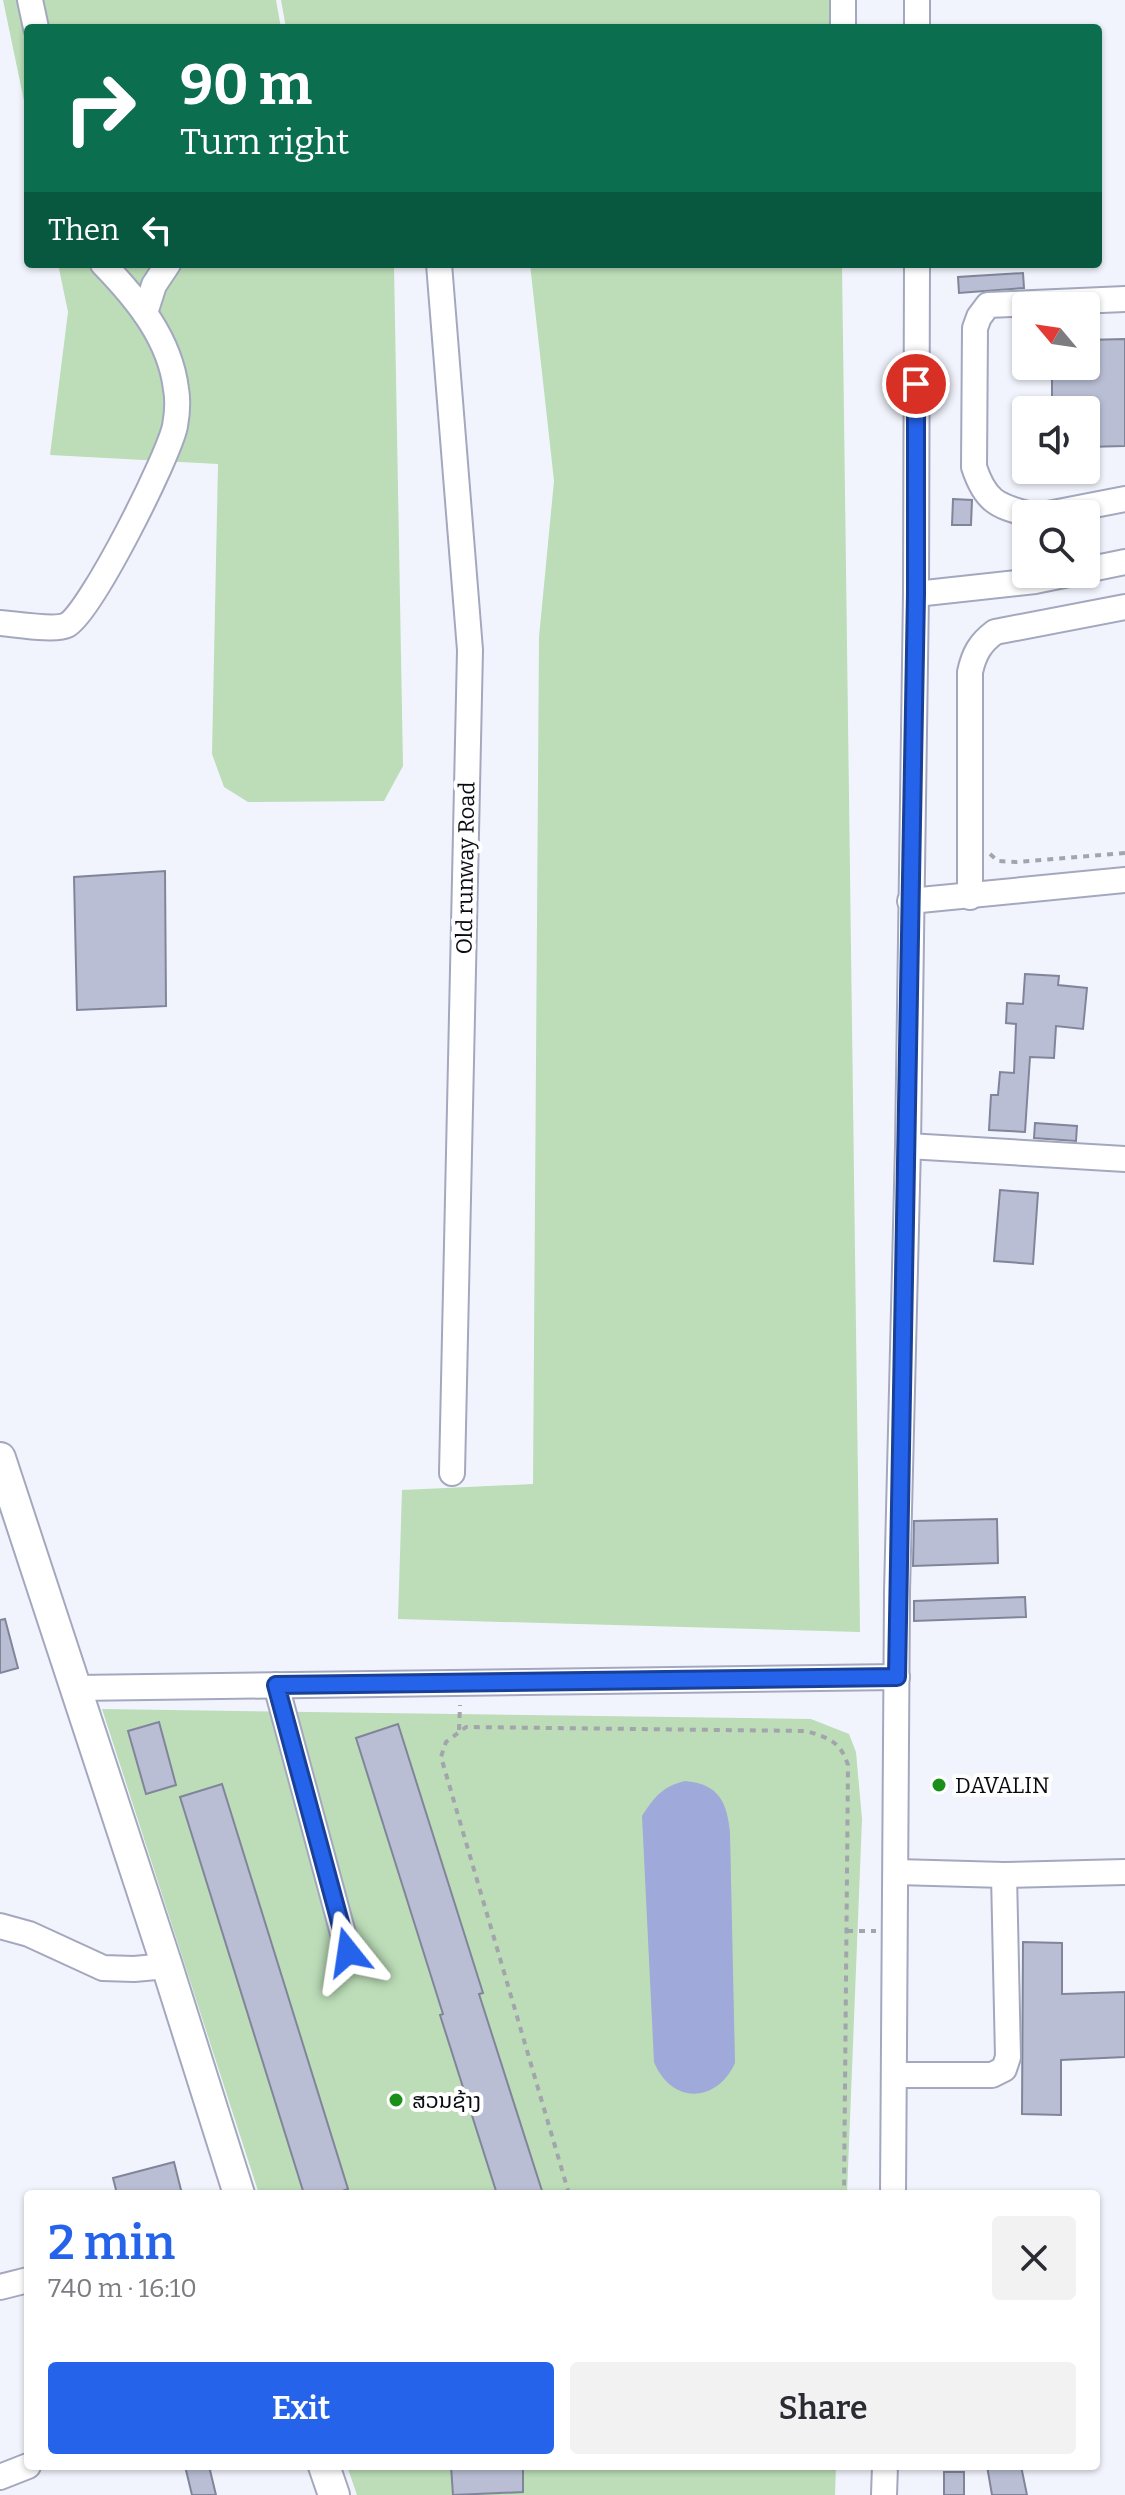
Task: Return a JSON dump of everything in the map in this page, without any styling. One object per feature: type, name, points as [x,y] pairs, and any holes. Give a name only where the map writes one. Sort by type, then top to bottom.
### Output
[{"type":"main road","points":[[0,1458],[238,2190]]},
{"type":"main road","points":[[325,2470],[334,2495]]},
{"type":"street","points":[[30,0],[35,24]]},
{"type":"street","points":[[843,0],[843,24]]},
{"type":"street","points":[[917,0],[917,24]]},
{"type":"street","points":[[0,623],[53,627],[67,625],[85,606],[149,493],[175,426],[177,390],[166,349],[145,313],[106,268]]},
{"type":"street","points":[[145,313],[154,285],[165,268]]},
{"type":"street","name":"Old runway Road","points":[[439,268],[470,650],[452,1473]]},
{"type":"street","points":[[893,2190],[897,1677],[916,594],[917,268]]},
{"type":"street","points":[[1012,508],[993,501],[981,488],[974,467],[975,328],[979,317],[988,305],[1125,299]]},
{"type":"street","points":[[1100,504],[1125,499]]},
{"type":"street","points":[[1100,567],[1125,562]]},
{"type":"street","points":[[916,594],[1012,584]]},
{"type":"street","points":[[970,897],[970,672],[974,655],[984,640],[995,632],[1125,607]]},
{"type":"street","points":[[910,901],[1125,880]]},
{"type":"street","points":[[908,1146],[1125,1159]]},
{"type":"street","points":[[77,1688],[897,1677]]},
{"type":"street","points":[[276,1685],[348,1952]]},
{"type":"street","points":[[897,1872],[1004,1875],[1125,1872]]},
{"type":"street","points":[[896,2075],[992,2075],[1004,2069],[1008,2057],[1004,1875]]},
{"type":"street","points":[[0,1926],[29,1934],[103,1968],[118,1970],[167,1966]]},
{"type":"street","points":[[0,2287],[24,2281]]},
{"type":"street","points":[[0,2477],[24,2468]]},
{"type":"street","points":[[884,2495],[885,2470]]},
{"type":"path","points":[[986,851],[998,861],[1016,862],[1125,853]]},
{"type":"path","points":[[568,2190],[441,1757],[446,1742],[466,1727],[806,1731],[827,1737],[843,1749],[848,1765],[844,2190]]},
{"type":"green space","points":[[3,0],[276,0],[280,24],[24,24],[24,101]]},
{"type":"green space","points":[[281,0],[841,0],[841,24],[285,24]]},
{"type":"green space","points":[[59,268],[394,268],[403,766],[384,801],[248,802],[224,787],[212,754],[218,464],[50,455],[68,312]]},
{"type":"green space","points":[[530,268],[842,268],[860,1632],[398,1619],[402,1490],[533,1484],[539,637],[554,481]]},
{"type":"green space","points":[[102,1709],[811,1719],[849,1734],[856,1752],[862,1819],[847,2190],[258,2190]]},
{"type":"green space","points":[[348,2470],[836,2470],[835,2495],[357,2495]]},
{"type":"water","points":[[685,1781],[706,1786],[719,1796],[730,1833],[735,2063],[717,2086],[694,2094],[671,2086],[654,2062],[642,1816],[660,1793]]},
{"type":"building","points":[[1023,273],[1024,288],[959,293],[958,277]]},
{"type":"building","points":[[1125,339],[1125,446],[1100,447],[1100,396],[1052,396],[1052,380],[1100,380],[1100,340]]},
{"type":"building","points":[[953,499],[972,500],[971,525],[952,525]]},
{"type":"building","points":[[165,871],[166,1006],[77,1010],[74,877]]},
{"type":"building","points":[[1025,974],[1059,976],[1058,985],[1087,988],[1083,1029],[1056,1026],[1054,1058],[1030,1057],[1025,1132],[989,1130],[991,1095],[998,1095],[1000,1072],[1014,1073],[1016,1024],[1006,1023],[1007,1003],[1023,1004]]},
{"type":"building","points":[[1035,1123],[1077,1126],[1076,1141],[1034,1138]]},
{"type":"building","points":[[1000,1190],[1038,1193],[1033,1264],[994,1261]]},
{"type":"building","points":[[997,1519],[998,1563],[913,1566],[914,1521]]},
{"type":"building","points":[[1025,1597],[1026,1617],[914,1621],[914,1601]]},
{"type":"building","points":[[5,1619],[18,1668],[0,1673],[0,1620]]},
{"type":"building","points":[[159,1722],[176,1785],[146,1794],[128,1731]]},
{"type":"building","points":[[398,1724],[542,2190],[496,2190],[356,1738]]},
{"type":"building","points":[[222,1784],[348,2189],[303,2190],[180,1797]]},
{"type":"building","points":[[1023,1942],[1062,1943],[1062,1994],[1125,1992],[1125,2057],[1061,2060],[1061,2115],[1022,2114]]},
{"type":"building","points":[[174,2162],[181,2190],[116,2190],[113,2178]]},
{"type":"building","points":[[186,2470],[210,2470],[216,2495],[192,2495]]},
{"type":"building","points":[[451,2470],[523,2470],[523,2492],[453,2495]]},
{"type":"building","points":[[988,2470],[1022,2470],[1027,2495],[992,2495]]},
{"type":"building","points":[[944,2472],[964,2472],[964,2495],[944,2495]]},
{"type":"place","name":"DAVALIN","points":[[939,1785]]},
{"type":"place","name":"ສວນຊ້າງ","points":[[396,2100]]},
{"type":"route","points":[[348,1952],[276,1685],[897,1677],[908,1146],[916,384]]}]
